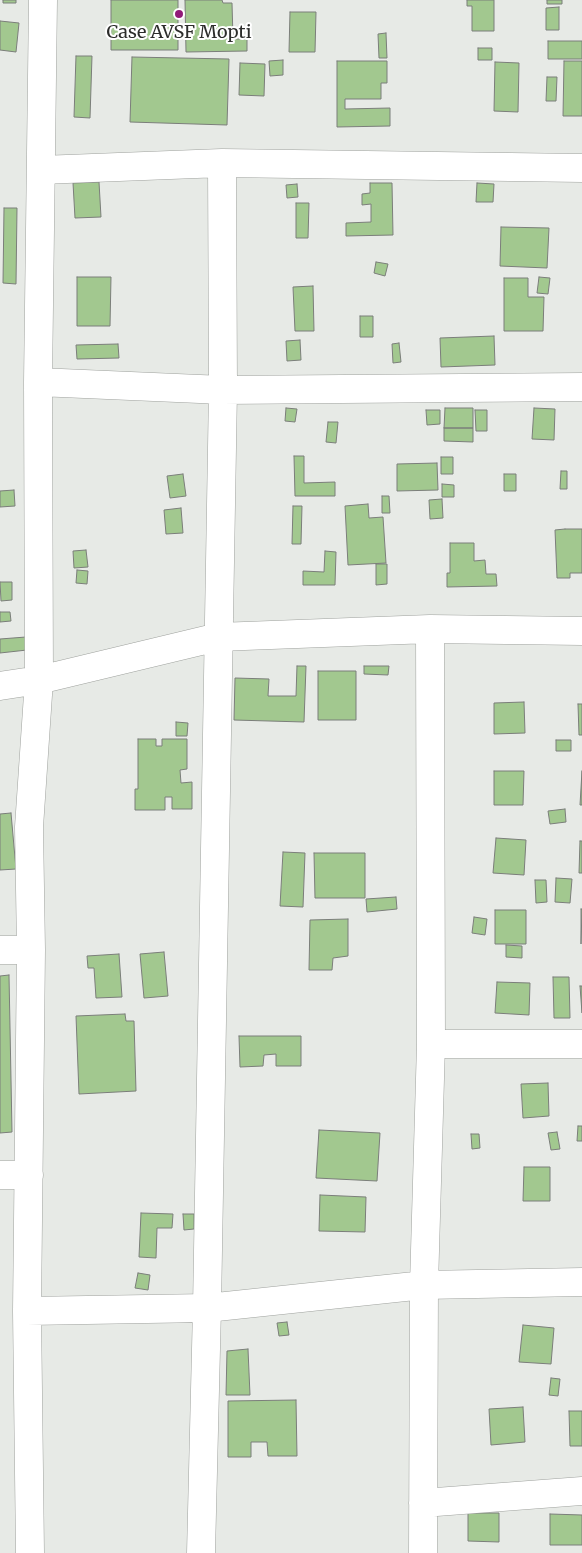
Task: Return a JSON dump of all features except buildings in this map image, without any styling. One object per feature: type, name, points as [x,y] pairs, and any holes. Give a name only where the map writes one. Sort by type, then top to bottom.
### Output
[{"type":"street","points":[[30,1553],[27,1311],[31,950],[30,827],[39,680],[38,382],[43,0]]},
{"type":"street","points":[[41,170],[222,163],[582,168]]},
{"type":"street","points":[[201,1553],[223,390],[222,163]]},
{"type":"street","points":[[38,382],[223,390],[582,388]]},
{"type":"street","points":[[0,686],[39,680],[218,637],[430,629],[582,630]]},
{"type":"street","points":[[423,1553],[424,1285],[431,1044],[430,629]]},
{"type":"street","points":[[0,950],[31,950]]},
{"type":"street","points":[[431,1044],[582,1044]]},
{"type":"street","points":[[0,1175],[29,1175]]},
{"type":"street","points":[[27,1311],[207,1308],[424,1285],[582,1282]]},
{"type":"street","points":[[423,1502],[582,1491]]},
{"type":"place","name":"Case AVSF Mopti","points":[[179,14]]}]
